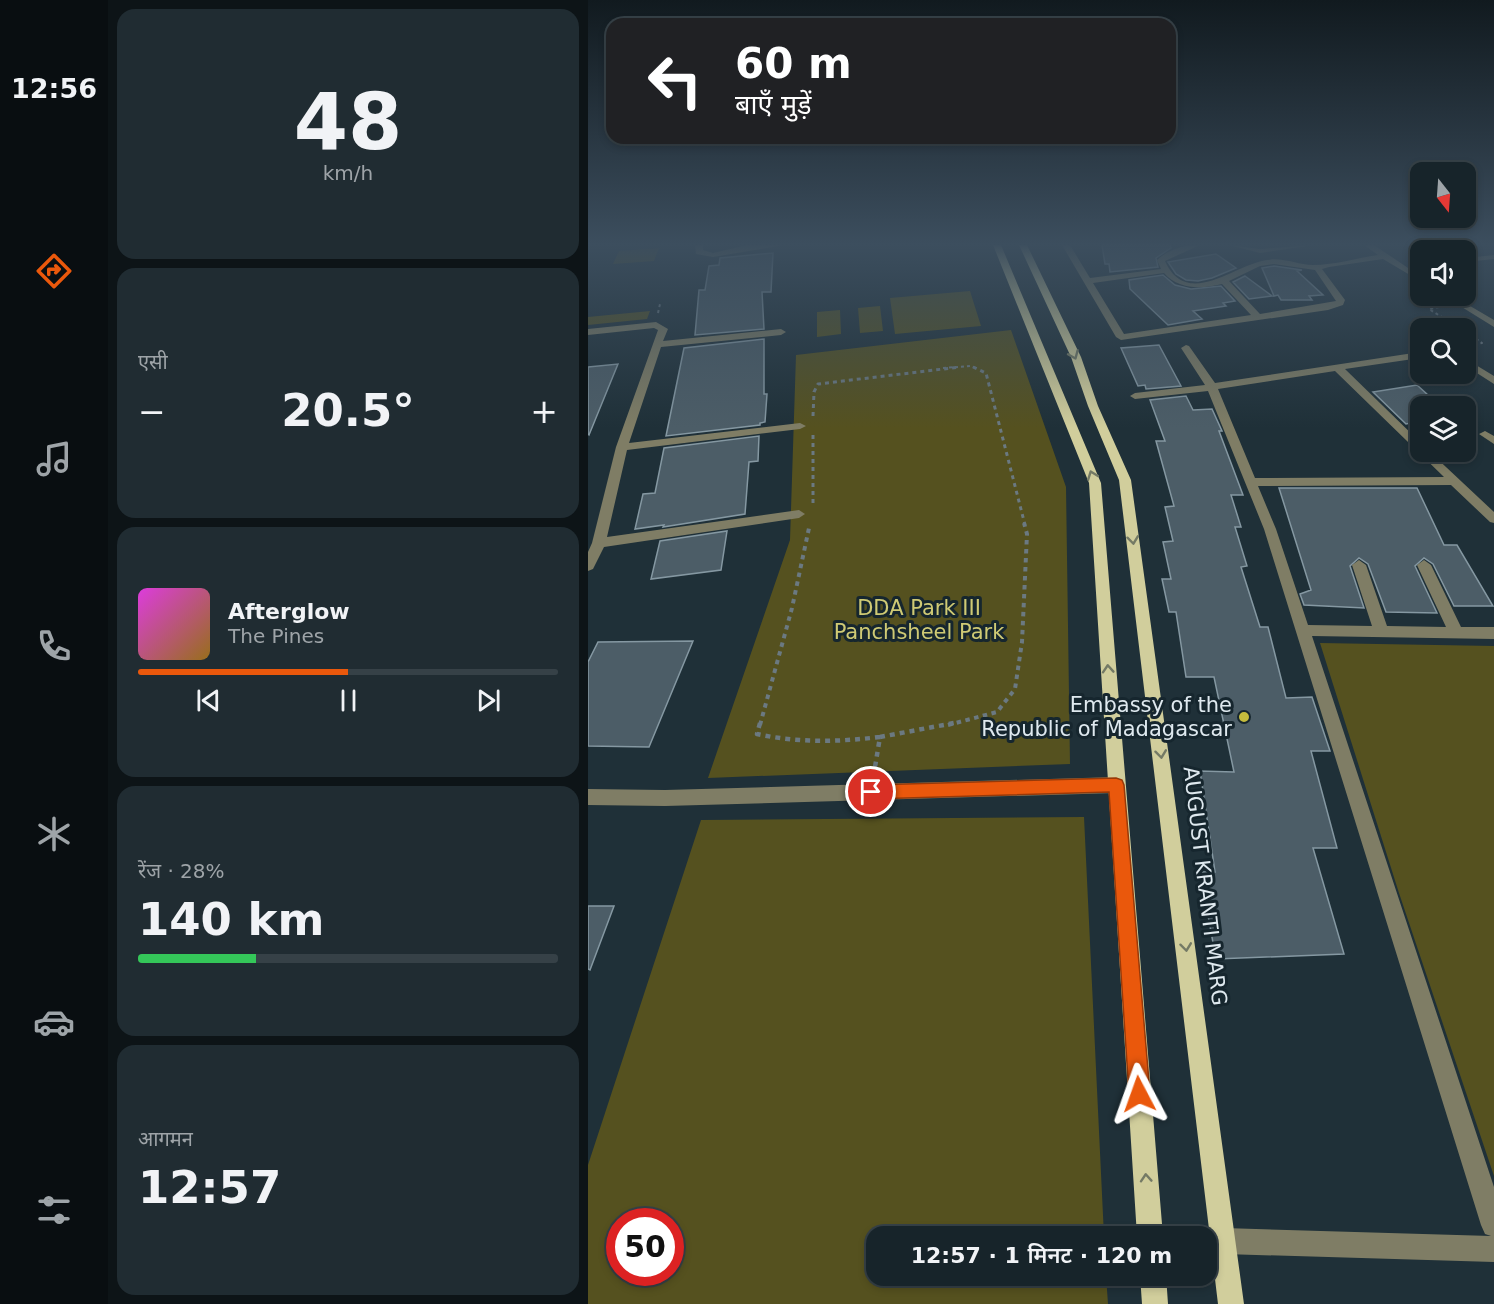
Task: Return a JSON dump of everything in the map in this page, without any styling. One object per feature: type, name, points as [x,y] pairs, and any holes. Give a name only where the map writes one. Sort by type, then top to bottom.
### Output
[{"type":"main road","points":[[1021,306],[1095,483],[1149,1226]]},
{"type":"main road","name":"AUGUST KRANTI MARG","points":[[1052,306],[1076,357],[1093,406],[1125,480],[1231,1304]]},
{"type":"main road","points":[[1154,1286],[1155,1304]]},
{"type":"street","points":[[1102,306],[1121,337],[1331,306]]},
{"type":"street","points":[[1247,306],[1258,317]]},
{"type":"street","points":[[1464,306],[1494,324]]},
{"type":"street","points":[[588,332],[656,326],[663,329],[622,447],[599,543],[588,566]]},
{"type":"street","points":[[656,345],[781,332]]},
{"type":"street","points":[[1186,348],[1212,387],[1270,529],[1494,1225]]},
{"type":"street","points":[[1135,396],[1212,387],[1410,357]]},
{"type":"street","points":[[1338,368],[1410,438]]},
{"type":"street","points":[[1476,369],[1494,381]]},
{"type":"street","points":[[622,447],[800,426]]},
{"type":"street","points":[[1435,462],[1494,519]]},
{"type":"street","points":[[1251,482],[1455,481]]},
{"type":"street","points":[[599,543],[807,516]]},
{"type":"street","points":[[1359,565],[1381,631]]},
{"type":"street","points":[[1424,565],[1456,632]]},
{"type":"street","points":[[1303,630],[1494,633]]},
{"type":"street","points":[[588,797],[665,798],[1116,785]]},
{"type":"street","points":[[1224,1241],[1494,1249]]},
{"type":"path","points":[[971,366],[986,373],[1027,534],[1023,642],[1015,689],[997,712],[935,728],[880,737],[849,741],[780,740],[757,734],[792,608],[807,516],[814,501],[814,392],[818,384],[971,366]]},
{"type":"path","points":[[871,792],[880,737]]},
{"type":"green space","points":[[880,306],[883,331],[860,333],[858,308]]},
{"type":"green space","points":[[891,306],[975,306],[981,326],[895,334]]},
{"type":"green space","points":[[840,310],[841,334],[817,337],[817,312]]},
{"type":"green space","points":[[650,311],[647,319],[588,325],[588,317]]},
{"type":"green space","name":"DDA Park III Panchsheel Park","points":[[1011,330],[1066,487],[1070,764],[708,778],[790,540],[796,355]]},
{"type":"green space","points":[[1320,643],[1494,646],[1494,1176],[1399,893]]},
{"type":"green space","points":[[1084,817],[1104,1226],[866,1226],[866,1286],[1107,1286],[1108,1304],[588,1304],[588,1165],[701,820]]},
{"type":"building","points":[[698,306],[763,306],[764,329],[695,335]]},
{"type":"building","points":[[1148,306],[1226,306],[1193,311],[1202,319],[1168,325]]},
{"type":"building","points":[[764,339],[764,394],[767,394],[765,422],[760,425],[666,436],[684,348]]},
{"type":"building","points":[[1159,345],[1181,386],[1146,389],[1145,385],[1138,386],[1121,348]]},
{"type":"building","points":[[618,364],[589,435],[588,367]]},
{"type":"building","points":[[1417,385],[1429,396],[1410,396],[1410,423],[1406,424],[1373,392]]},
{"type":"building","points":[[1186,396],[1193,410],[1212,409],[1222,431],[1219,431],[1243,495],[1231,495],[1241,527],[1235,527],[1247,566],[1241,567],[1260,627],[1268,627],[1286,698],[1312,697],[1330,751],[1311,751],[1337,848],[1313,848],[1344,954],[1216,959],[1200,872],[1215,872],[1200,771],[1234,772],[1214,677],[1186,677],[1176,612],[1169,612],[1162,579],[1171,579],[1163,542],[1173,541],[1165,507],[1174,506],[1156,441],[1165,441],[1150,400]]},
{"type":"building","points":[[759,436],[758,461],[749,462],[745,514],[663,527],[664,525],[635,529],[643,494],[655,493],[664,448]]},
{"type":"building","points":[[1279,488],[1417,488],[1444,545],[1457,545],[1493,606],[1454,606],[1433,564],[1424,558],[1415,566],[1437,613],[1386,612],[1368,564],[1359,558],[1350,566],[1364,608],[1304,605],[1300,594],[1311,590]]},
{"type":"building","points":[[727,531],[721,570],[651,579],[660,541]]},
{"type":"building","points":[[693,641],[649,747],[588,746],[588,662],[598,642]]},
{"type":"building","points":[[588,906],[614,906],[590,970],[588,969]]},
{"type":"place","name":"Embassy of the Republic of Madagascar","points":[[1244,717]]},
{"type":"route","points":[[871,792],[1116,785],[1139,1094]]}]
